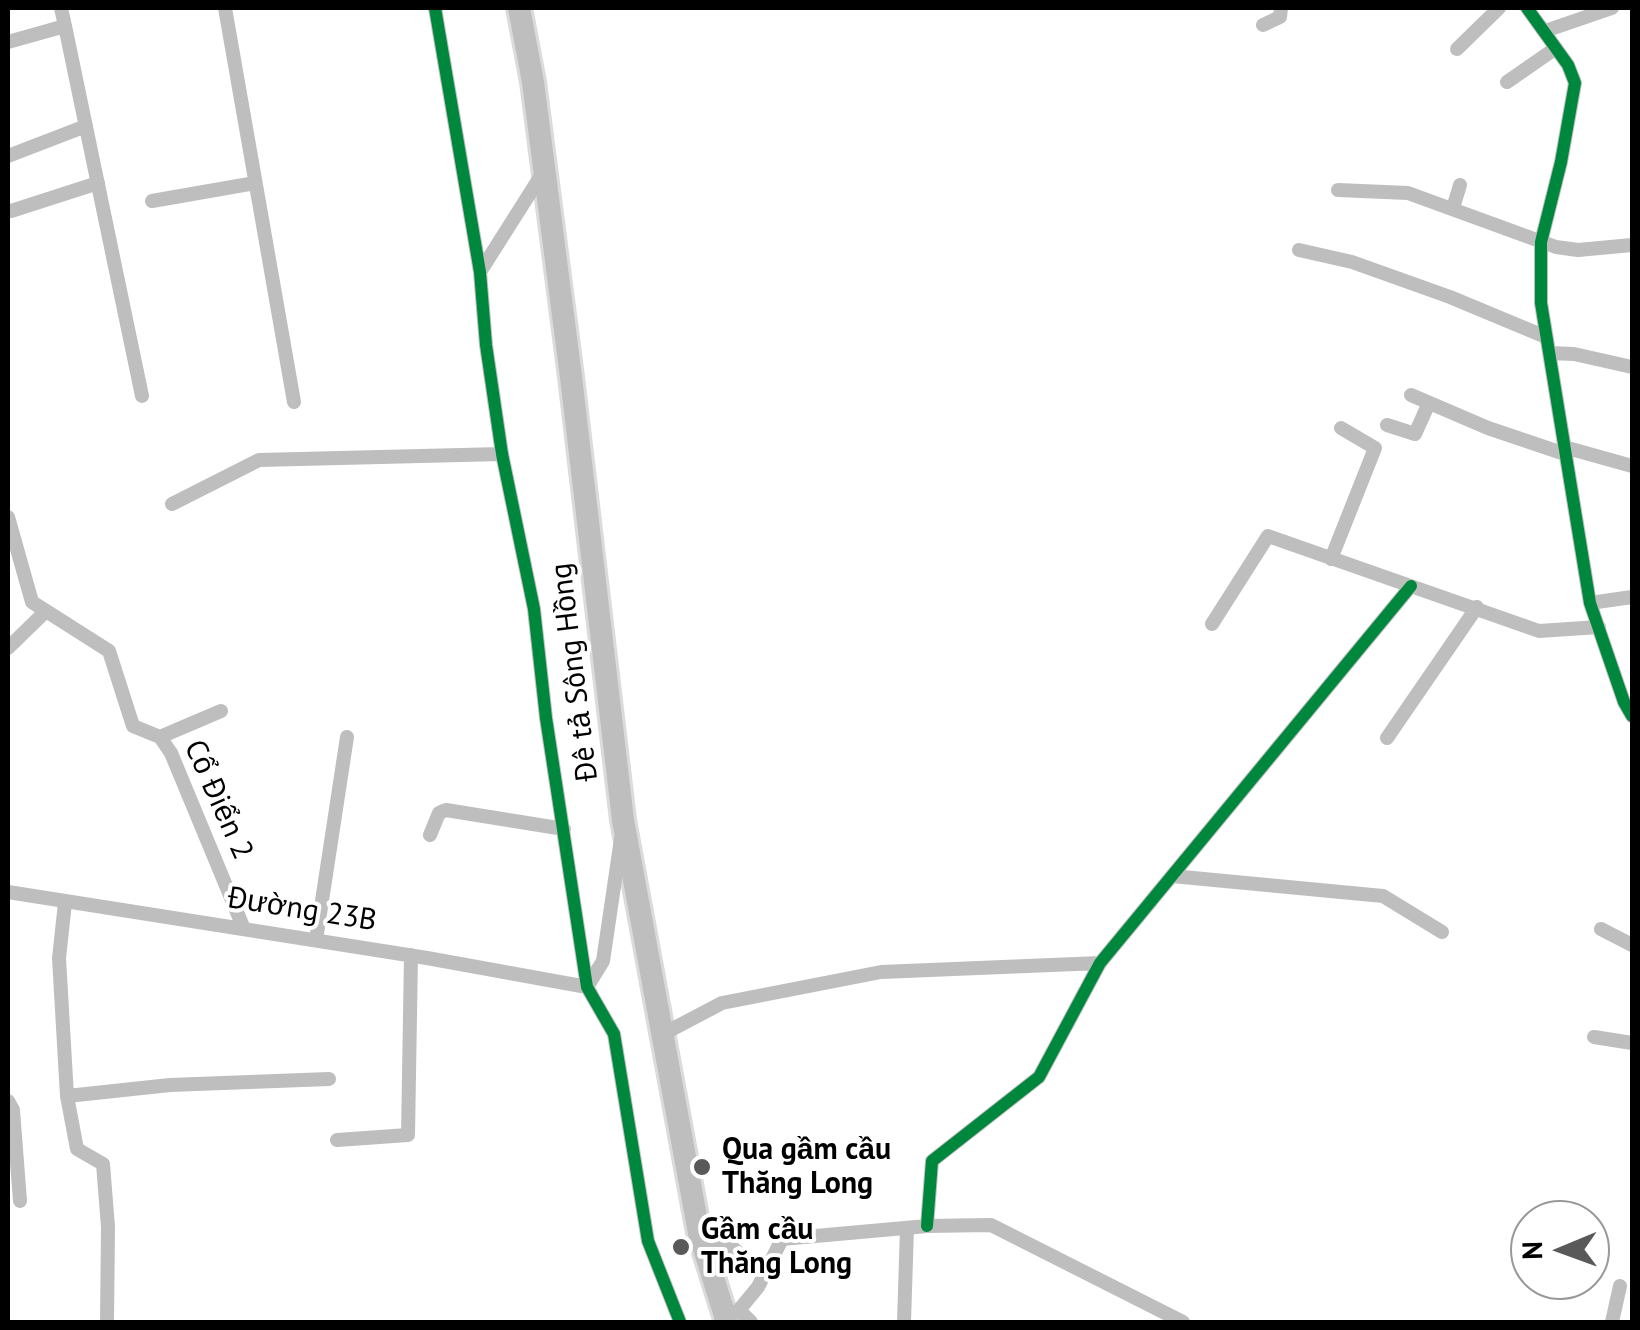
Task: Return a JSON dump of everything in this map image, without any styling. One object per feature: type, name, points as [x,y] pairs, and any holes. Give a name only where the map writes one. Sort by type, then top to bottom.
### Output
[{"type":"main road","name":"Đê tả Sông Hồng","points":[[519,8],[544,170],[623,820],[701,1240],[727,1318]]},
{"type":"street","points":[[61,8],[142,396]]},
{"type":"street","points":[[225,8],[294,402]]},
{"type":"street","points":[[436,8],[480,272],[502,454],[534,609],[546,718],[587,987],[614,1034],[648,1241],[680,1322]]},
{"type":"street","points":[[1262,25],[1280,18],[1281,8]]},
{"type":"street","points":[[1457,49],[1500,8]]},
{"type":"street","points":[[1527,8],[1575,83],[1541,242],[1540,303],[1590,602],[1632,716]]},
{"type":"street","points":[[1545,32],[1612,8]]},
{"type":"street","points":[[8,42],[65,26]]},
{"type":"street","points":[[1507,82],[1556,48]]},
{"type":"street","points":[[8,156],[86,126]]},
{"type":"street","points":[[480,272],[544,170]]},
{"type":"street","points":[[152,201],[256,183]]},
{"type":"street","points":[[11,211],[98,184]]},
{"type":"street","points":[[1454,208],[1460,185]]},
{"type":"street","points":[[1338,190],[1394,190],[1454,208],[1541,242],[1578,250],[1632,245]]},
{"type":"street","points":[[1299,250],[1352,262],[1450,297],[1546,338]]},
{"type":"street","points":[[1549,354],[1574,354],[1632,367]]},
{"type":"street","points":[[1411,394],[1488,428],[1632,466]]},
{"type":"street","points":[[1388,424],[1415,434],[1429,402]]},
{"type":"street","points":[[1332,558],[1375,448],[1341,428]]},
{"type":"street","points":[[172,504],[259,460],[502,454]]},
{"type":"street","name":"Cổ Điển 2","points":[[9,524],[32,602],[108,651],[133,726],[160,737],[171,753],[244,930]]},
{"type":"street","points":[[1212,624],[1268,536],[1540,631],[1598,627]]},
{"type":"street","points":[[927,1226],[932,1161],[1039,1077],[1100,962],[1411,586]]},
{"type":"street","points":[[1590,602],[1632,597]]},
{"type":"street","points":[[1387,738],[1477,608]]},
{"type":"street","points":[[8,648],[46,610]]},
{"type":"street","points":[[160,737],[221,712]]},
{"type":"street","points":[[316,940],[347,737]]},
{"type":"street","points":[[430,835],[440,812],[446,810],[564,829]]},
{"type":"street","points":[[587,987],[603,961],[623,820]]},
{"type":"street","points":[[1172,876],[1383,896],[1442,932]]},
{"type":"street","name":"Đường 23B","points":[[8,892],[587,987]]},
{"type":"street","points":[[65,903],[59,958],[67,1096],[77,1149],[102,1164],[108,1227],[107,1322]]},
{"type":"street","points":[[1601,929],[1632,945]]},
{"type":"street","points":[[337,1140],[408,1135],[410,955]]},
{"type":"street","points":[[663,1034],[722,1003],[880,972],[1100,962]]},
{"type":"street","points":[[1594,1037],[1632,1044]]},
{"type":"street","points":[[67,1096],[170,1085],[329,1079]]},
{"type":"street","points":[[8,1101],[20,1201]]},
{"type":"street","points":[[727,1318],[758,1288],[782,1239],[927,1226],[991,1225],[1183,1322]]},
{"type":"street","points":[[904,1322],[908,1228]]},
{"type":"street","points":[[701,1240],[732,1246],[764,1275]]},
{"type":"street","points":[[1612,1322],[1620,1286]]},
{"type":"street","points":[[727,1318],[751,1322]]},
{"type":"cycle path","points":[[435,8],[480,272],[502,454],[534,609],[546,718],[587,987],[614,1034],[648,1241],[680,1322]]},
{"type":"cycle path","points":[[1527,8],[1568,65],[1575,83],[1541,242],[1541,303],[1590,603],[1632,716]]},
{"type":"cycle path","points":[[927,1226],[932,1161],[1039,1077],[1100,963],[1411,586]]},
{"type":"place","name":"Qua gầm cầu Thăng Long","points":[[702,1167]]},
{"type":"place","name":"Gầm cầu Thăng Long","points":[[681,1247]]}]
